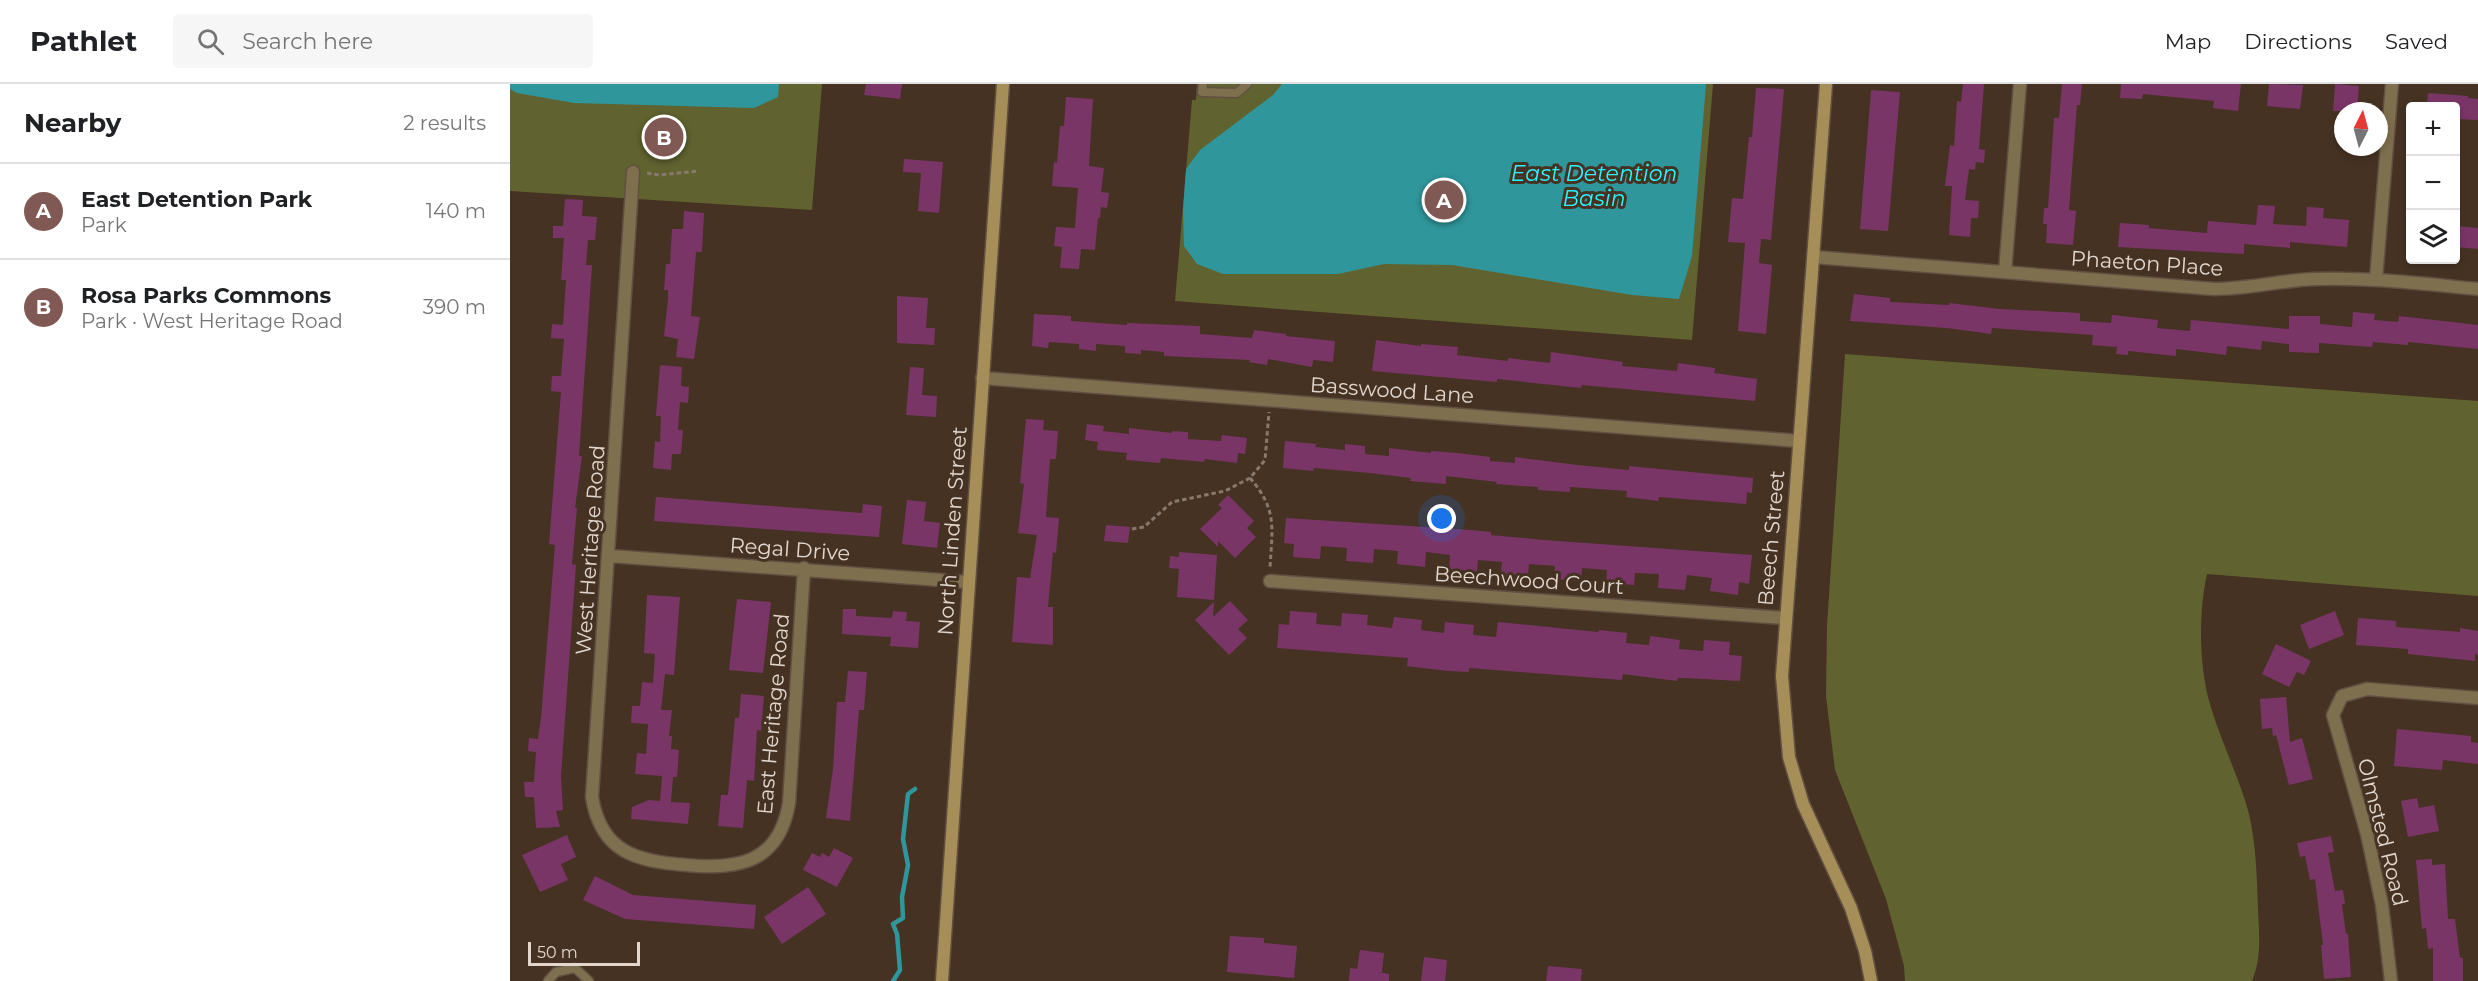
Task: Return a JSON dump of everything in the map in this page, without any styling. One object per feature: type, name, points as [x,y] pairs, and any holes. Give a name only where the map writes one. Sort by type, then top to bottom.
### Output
[{"type":"street","name":"North Linden Street","points":[[942,981],[1003,84]]},
{"type":"street","name":"Beech Street","points":[[1826,84],[1782,676],[1789,757],[1803,804],[1851,908],[1865,951],[1871,981]]},
{"type":"street","points":[[2005,272],[2020,84]]},
{"type":"street","points":[[2376,279],[2392,84]]},
{"type":"street","name":"West Heritage Road","points":[[633,172],[610,556],[592,797],[603,829],[626,852],[654,862],[690,866]]},
{"type":"street","name":"Phaeton Place","points":[[1814,257],[2214,289],[2241,289],[2316,279],[2376,279],[2478,289]]},
{"type":"street","name":"Basswood Lane","points":[[982,378],[1799,441]]},
{"type":"street","name":"Regal Drive","points":[[610,556],[804,568],[968,582]]},
{"type":"street","name":"East Heritage Road","points":[[690,866],[722,867],[744,863],[763,853],[783,825],[789,803],[804,568]]},
{"type":"street","name":"Beechwood Court","points":[[1270,581],[1785,618]]},
{"type":"street","name":"Olmsted Road","points":[[2391,981],[2382,905],[2367,834],[2333,716],[2342,696],[2367,689],[2478,698]]},
{"type":"lane","points":[[1203,84],[1202,92],[1237,93],[1247,84]]},
{"type":"lane","points":[[548,981],[556,972],[575,968],[589,981]]},
{"type":"path","points":[[633,172],[659,175],[698,171]]},
{"type":"path","points":[[1132,529],[1144,527],[1172,502],[1225,491],[1250,478],[1265,460],[1271,400]]},
{"type":"path","points":[[1250,478],[1262,491],[1272,516],[1270,581]]},
{"type":"green space","points":[[510,84],[822,84],[812,210],[510,191]]},
{"type":"green space","name":"East Detention Basin","points":[[1197,84],[1713,84],[1692,340],[1175,301],[1192,100],[1196,100]]},
{"type":"green space","points":[[1845,354],[2478,401],[2478,596],[2207,574],[2201,618],[2204,679],[2211,708],[2249,814],[2255,849],[2259,946],[2252,981],[1905,981],[1904,966],[1886,899],[1835,770],[1826,696],[1827,626]]},
{"type":"water","points":[[510,84],[779,84],[778,97],[754,108],[574,103],[517,93],[510,89]]},
{"type":"water","name":"East Detention Basin","points":[[1282,84],[1706,84],[1692,256],[1679,299],[1632,295],[1452,265],[1384,264],[1338,274],[1223,274],[1197,264],[1184,246],[1183,210],[1186,169],[1200,150],[1273,95]]},
{"type":"building","points":[[866,84],[902,84],[900,99],[864,95]]},
{"type":"building","points":[[1963,84],[1984,84],[1979,149],[1985,150],[1984,163],[1976,162],[1975,170],[1969,169],[1965,200],[1979,201],[1978,218],[1971,218],[1970,237],[1949,235],[1952,186],[1945,186],[1950,145],[1954,146],[1957,101],[1961,102]]},
{"type":"building","points":[[2062,84],[2082,84],[2080,105],[2077,105],[2069,210],[2076,211],[2073,245],[2046,243],[2047,224],[2043,224],[2044,208],[2048,208],[2054,118],[2059,118]]},
{"type":"building","points":[[2121,84],[2241,84],[2238,111],[2213,108],[2214,101],[2143,94],[2142,99],[2120,98]]},
{"type":"building","points":[[2269,84],[2303,85],[2300,109],[2267,106]]},
{"type":"building","points":[[2335,84],[2359,86],[2358,102],[2334,102],[2333,111]]},
{"type":"building","points":[[1756,88],[1784,89],[1771,240],[1761,239],[1759,263],[1772,265],[1766,334],[1738,331],[1745,243],[1728,242],[1732,198],[1743,199]]},
{"type":"building","points":[[1871,90],[1900,92],[1888,231],[1860,229]]},
{"type":"building","points":[[2428,93],[2478,99],[2478,120],[2460,119],[2460,102],[2427,102]]},
{"type":"building","points":[[1066,97],[1093,99],[1089,166],[1104,168],[1101,192],[1109,193],[1107,208],[1101,207],[1100,218],[1098,218],[1095,250],[1081,249],[1079,269],[1060,268],[1062,247],[1054,246],[1056,227],[1075,228],[1078,188],[1052,186],[1054,162],[1057,163],[1060,126],[1064,126]]},
{"type":"building","points":[[904,159],[943,162],[939,213],[918,211],[921,173],[903,172]]},
{"type":"building","points":[[565,199],[583,200],[582,216],[597,217],[595,240],[588,240],[586,265],[592,265],[579,456],[582,456],[575,508],[577,508],[572,564],[576,565],[561,776],[563,810],[556,811],[560,827],[536,828],[534,797],[525,797],[524,782],[534,782],[536,752],[528,751],[529,738],[538,739],[541,718],[555,545],[549,544],[561,392],[551,391],[552,376],[561,376],[564,339],[551,338],[552,324],[563,325],[566,280],[561,280],[564,238],[553,238],[553,226],[563,226]]},
{"type":"building","points":[[2258,205],[2275,206],[2273,224],[2306,226],[2307,207],[2324,208],[2323,218],[2349,220],[2347,247],[2290,242],[2290,248],[2244,244],[2244,254],[2118,247],[2120,223],[2207,233],[2208,221],[2256,225]]},
{"type":"building","points":[[684,211],[704,213],[702,252],[696,252],[691,316],[700,317],[694,359],[676,357],[678,339],[664,336],[668,299],[668,290],[664,290],[666,264],[670,264],[672,229],[683,229]]},
{"type":"building","points":[[2460,226],[2478,228],[2478,249],[2460,247]]},
{"type":"building","points":[[1854,294],[1890,298],[1890,302],[1949,305],[1949,303],[2000,309],[2080,313],[2080,321],[2111,323],[2112,315],[2158,320],[2157,328],[2190,331],[2191,320],[2289,329],[2289,316],[2320,316],[2320,324],[2352,327],[2353,312],[2375,314],[2374,320],[2398,322],[2399,316],[2478,325],[2478,349],[2408,342],[2408,345],[2373,342],[2372,347],[2319,343],[2319,353],[2289,352],[2289,344],[2262,341],[2261,350],[2227,346],[2226,355],[2176,349],[2176,356],[2128,351],[2128,355],[2116,354],[2117,347],[2092,345],[2093,335],[1992,328],[1991,334],[1947,328],[1850,321]]},
{"type":"building","points":[[897,296],[928,298],[926,328],[935,328],[934,345],[897,343]]},
{"type":"building","points":[[1034,314],[1071,316],[1071,321],[1127,325],[1127,323],[1200,326],[1200,334],[1252,338],[1254,330],[1335,341],[1333,362],[1313,360],[1312,367],[1268,359],[1267,365],[1249,362],[1250,360],[1164,356],[1164,352],[1141,350],[1141,354],[1125,353],[1125,346],[1096,344],[1096,351],[1079,349],[1079,344],[1049,342],[1048,348],[1032,346]]},
{"type":"building","points":[[1376,340],[1421,346],[1421,344],[1458,347],[1457,355],[1508,361],[1508,358],[1550,363],[1551,352],[1623,362],[1622,366],[1677,371],[1678,363],[1715,368],[1714,373],[1757,379],[1755,401],[1582,385],[1581,388],[1497,379],[1497,382],[1372,371]]},
{"type":"building","points":[[660,365],[682,367],[681,386],[689,387],[688,403],[680,402],[678,430],[683,430],[681,454],[672,454],[671,470],[653,468],[655,441],[660,442],[661,416],[656,416]]},
{"type":"building","points":[[910,367],[924,368],[922,395],[937,396],[936,417],[906,415]]},
{"type":"building","points":[[1026,419],[1044,420],[1043,430],[1058,431],[1056,459],[1050,459],[1046,517],[1059,518],[1048,607],[1053,607],[1053,645],[1012,642],[1017,577],[1030,578],[1037,535],[1018,533],[1024,484],[1020,483]]},
{"type":"building","points":[[1087,424],[1104,426],[1103,431],[1129,434],[1129,428],[1172,433],[1172,431],[1188,432],[1188,439],[1221,441],[1222,435],[1247,438],[1245,454],[1238,453],[1237,463],[1205,459],[1204,462],[1161,458],[1160,463],[1126,460],[1127,453],[1097,450],[1098,442],[1085,440]]},
{"type":"building","points":[[1285,441],[1345,450],[1345,444],[1365,446],[1365,454],[1389,456],[1389,448],[1490,457],[1490,461],[1515,463],[1515,457],[1629,470],[1629,466],[1753,478],[1752,493],[1747,492],[1746,504],[1659,497],[1658,501],[1626,497],[1627,491],[1570,487],[1570,492],[1538,490],[1538,487],[1496,484],[1497,482],[1446,476],[1446,484],[1410,481],[1411,478],[1370,473],[1283,468]]},
{"type":"building","points":[[1228,495],[1254,521],[1247,528],[1256,537],[1235,558],[1218,541],[1218,547],[1200,529],[1222,508],[1218,505]]},
{"type":"building","points":[[656,497],[862,513],[863,504],[882,506],[879,537],[654,521]]},
{"type":"building","points":[[907,500],[926,502],[924,521],[940,523],[937,548],[902,544]]},
{"type":"building","points":[[1286,518],[1471,530],[1491,532],[1491,535],[1544,540],[1752,555],[1749,584],[1739,582],[1738,595],[1710,591],[1712,578],[1687,575],[1685,590],[1658,588],[1659,574],[1635,573],[1634,585],[1606,583],[1607,570],[1582,568],[1581,581],[1554,579],[1555,566],[1529,564],[1528,576],[1501,574],[1502,562],[1478,560],[1477,571],[1449,569],[1450,555],[1426,552],[1425,567],[1397,564],[1398,551],[1374,549],[1373,563],[1346,561],[1347,548],[1321,546],[1320,559],[1293,557],[1294,544],[1284,543]]},
{"type":"building","points":[[1106,525],[1130,527],[1128,543],[1104,541]]},
{"type":"building","points":[[1179,552],[1217,555],[1214,600],[1177,597],[1179,569],[1169,568],[1170,556],[1179,557]]},
{"type":"building","points":[[647,595],[680,597],[674,675],[665,674],[661,710],[672,710],[669,736],[672,736],[671,749],[679,750],[677,777],[673,777],[671,802],[690,803],[688,824],[631,819],[632,807],[649,800],[660,801],[662,776],[635,774],[637,753],[646,754],[648,724],[631,723],[632,706],[640,706],[642,682],[653,683],[655,654],[644,653]]},
{"type":"building","points":[[737,599],[771,602],[763,673],[729,670]]},
{"type":"building","points":[[1230,601],[1248,620],[1238,629],[1247,638],[1229,655],[1195,620],[1214,602],[1213,617]]},
{"type":"building","points":[[843,609],[856,609],[856,616],[892,618],[893,611],[907,612],[906,621],[920,622],[918,648],[890,646],[891,637],[842,634]]},
{"type":"building","points":[[1290,611],[1317,613],[1316,624],[1341,626],[1342,613],[1368,615],[1367,625],[1392,628],[1394,617],[1422,620],[1421,630],[1444,633],[1445,622],[1474,625],[1473,635],[1496,637],[1498,622],[1627,633],[1626,643],[1649,645],[1650,636],[1680,640],[1679,649],[1703,651],[1704,640],[1730,642],[1729,655],[1742,656],[1740,681],[1678,678],[1677,681],[1623,674],[1622,680],[1469,668],[1469,672],[1448,671],[1407,666],[1408,658],[1277,648],[1279,624],[1289,625]]},
{"type":"building","points":[[2335,611],[2344,635],[2309,649],[2300,625]]},
{"type":"building","points":[[2358,618],[2396,621],[2396,627],[2460,632],[2460,628],[2478,631],[2478,655],[2475,654],[2475,661],[2408,654],[2408,649],[2356,645]]},
{"type":"building","points":[[2276,644],[2311,661],[2304,675],[2297,672],[2289,687],[2262,674]]},
{"type":"building","points":[[848,671],[867,672],[864,710],[859,710],[850,821],[826,818],[833,769],[837,702],[845,702]]},
{"type":"building","points":[[741,694],[764,696],[761,731],[757,730],[754,781],[747,780],[743,828],[718,826],[721,795],[728,795],[735,718],[739,718]]},
{"type":"building","points":[[2286,697],[2290,742],[2302,738],[2313,779],[2289,785],[2276,735],[2273,736],[2272,728],[2262,729],[2260,699]]},
{"type":"building","points":[[2397,729],[2471,736],[2471,742],[2478,743],[2478,764],[2443,760],[2442,770],[2394,766]]},
{"type":"building","points":[[2417,798],[2419,808],[2434,805],[2439,831],[2408,837],[2401,801]]},
{"type":"building","points":[[567,835],[576,857],[561,864],[568,880],[540,892],[522,855]]},
{"type":"building","points":[[2331,836],[2334,852],[2328,853],[2335,891],[2343,890],[2345,904],[2342,904],[2346,934],[2348,934],[2351,977],[2324,979],[2321,945],[2323,945],[2315,879],[2310,880],[2305,856],[2300,857],[2297,843]]},
{"type":"building","points":[[834,848],[853,858],[837,887],[803,870],[812,853],[820,857],[822,853],[829,857]]},
{"type":"building","points":[[2432,859],[2432,865],[2445,864],[2448,919],[2455,919],[2460,958],[2463,958],[2463,981],[2433,981],[2433,948],[2428,949],[2426,928],[2422,929],[2416,860]]},
{"type":"building","points":[[595,876],[633,895],[756,905],[754,929],[625,919],[583,900]]},
{"type":"building","points":[[808,887],[826,914],[782,944],[764,917]]},
{"type":"building","points":[[1230,936],[1264,938],[1264,943],[1297,946],[1294,978],[1227,972]]},
{"type":"building","points":[[1360,950],[1384,953],[1382,972],[1378,972],[1389,974],[1389,981],[1349,981],[1350,968],[1357,969]]},
{"type":"building","points":[[1424,957],[1447,960],[1445,981],[1421,981]]},
{"type":"building","points":[[1548,966],[1582,969],[1581,981],[1546,981]]},
{"type":"waterway","points":[[893,981],[900,970],[897,934],[893,924],[903,918],[902,897],[908,865],[903,839],[908,794],[915,789]]},
{"type":"place","name":"Rosa Parks Commons","points":[[664,137]]},
{"type":"place","name":"East Detention Park","points":[[1444,200]]}]
